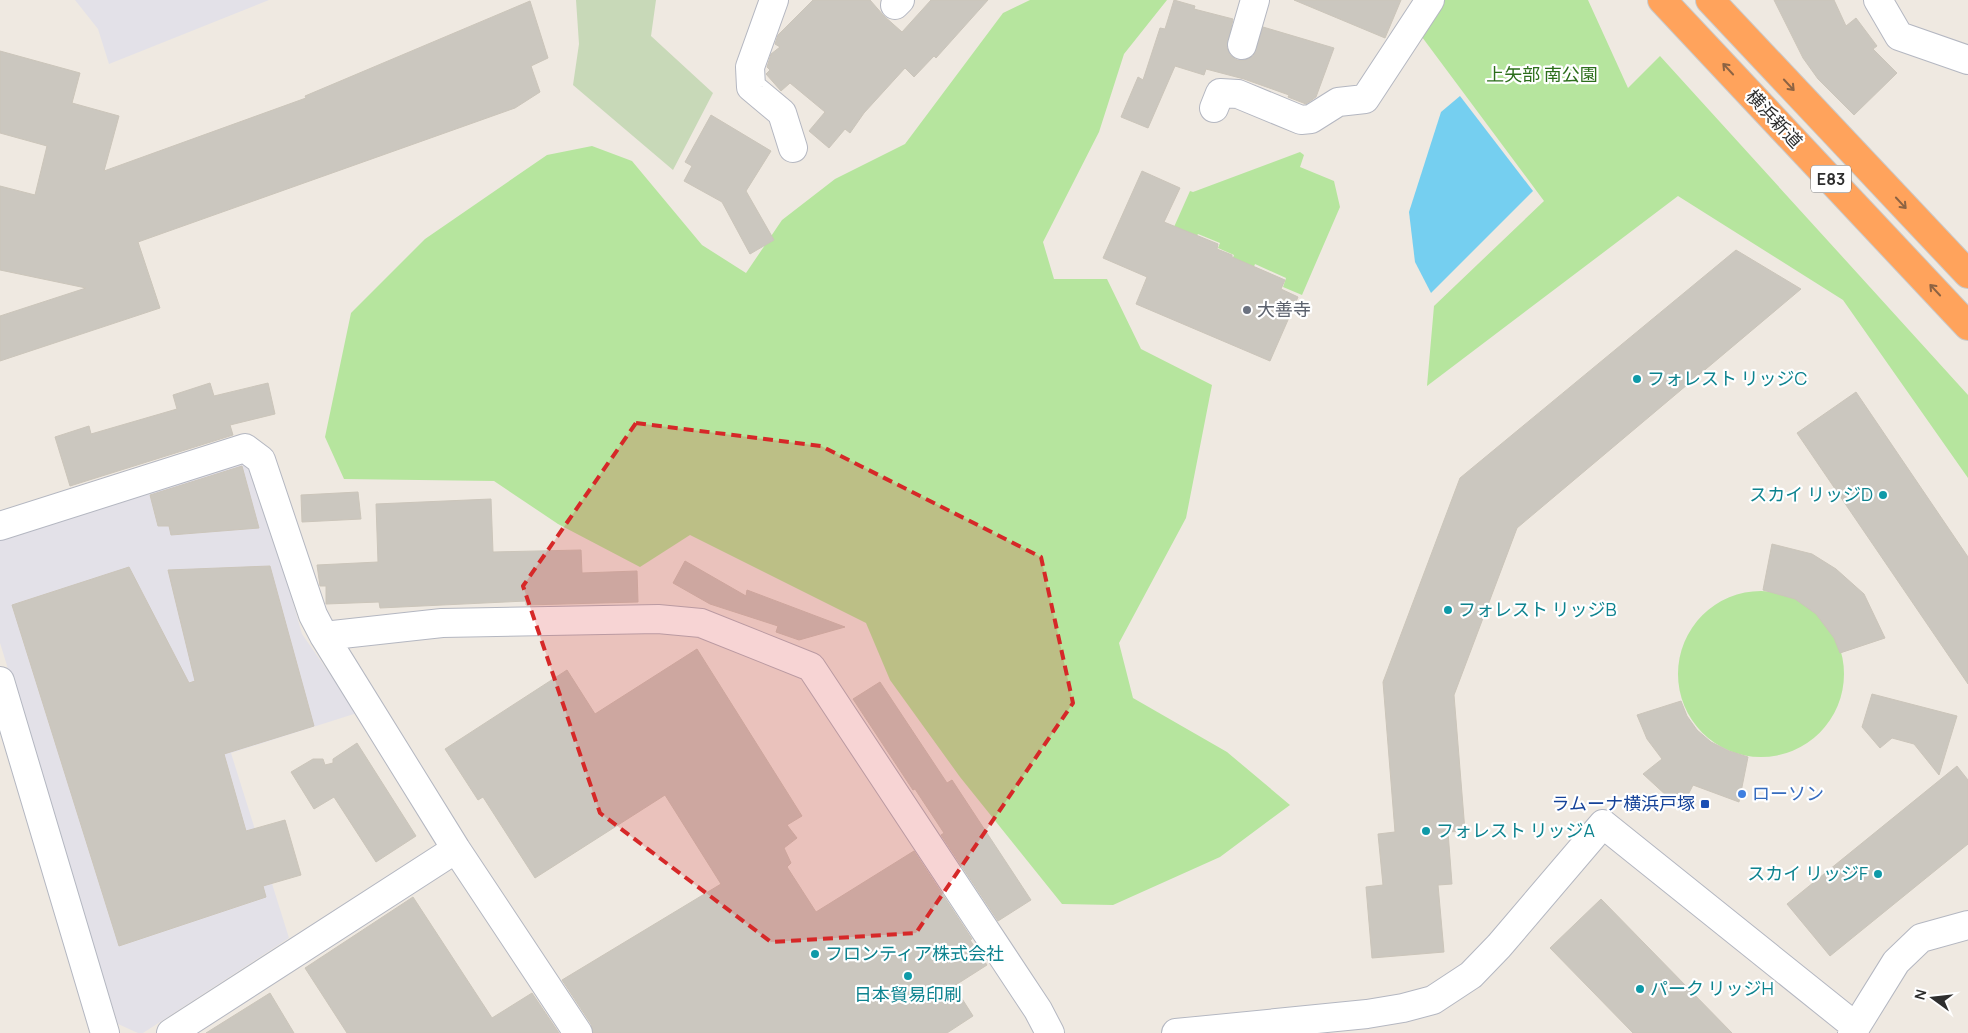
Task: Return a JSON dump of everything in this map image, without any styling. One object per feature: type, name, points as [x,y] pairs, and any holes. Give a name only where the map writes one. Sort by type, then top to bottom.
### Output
[{"type":"highway","name":"横浜新道","points":[[1662,0],[1968,326]]},
{"type":"highway","name":"横浜新道","points":[[1710,0],[1968,274]]},
{"type":"street","points":[[774,0],[750,67],[751,87],[782,113],[793,148]]},
{"type":"street","points":[[1242,45],[1255,0]]},
{"type":"street","points":[[1214,108],[1220,93],[1238,94],[1301,120],[1311,118],[1338,102],[1365,99],[1430,0]]},
{"type":"street","points":[[1878,0],[1899,36],[1968,60]]},
{"type":"street","points":[[0,526],[245,448],[261,460],[308,600],[324,636],[456,850],[578,1033]]},
{"type":"street","points":[[324,636],[442,623],[658,619],[701,623],[811,667],[1038,1010],[1050,1033]]},
{"type":"street","points":[[0,680],[105,1033]]},
{"type":"street","points":[[1176,1033],[1367,1014],[1403,1008],[1433,1000],[1476,969],[1603,824],[1854,1030],[1896,962],[1921,938],[1968,925]]},
{"type":"street","points":[[171,1033],[456,850]]},
{"type":"highlighted area","points":[[636,423],[821,446],[1041,557],[1073,703],[916,933],[771,942],[600,813],[523,586]]},
{"type":"shaded area","points":[[75,0],[269,0],[109,64],[98,29]]},
{"type":"shaded area","points":[[234,460],[256,471],[302,634],[357,713],[231,753],[289,938],[143,1033],[138,1033],[118,1024],[0,643],[0,534]]},
{"type":"green space","points":[[576,0],[656,0],[651,36],[713,93],[673,170],[573,85],[579,44]]},
{"type":"green space","points":[[1030,0],[1167,0],[1124,54],[1099,132],[1043,242],[1054,279],[1107,279],[1141,349],[1212,385],[1186,518],[1119,643],[1133,698],[1227,752],[1290,805],[1220,857],[1113,905],[1062,904],[960,777],[890,680],[866,623],[690,535],[640,567],[558,524],[494,481],[344,479],[325,437],[351,313],[425,239],[547,155],[592,146],[632,161],[702,245],[746,273],[782,220],[835,179],[905,144],[1003,13]]},
{"type":"green space","name":"上矢部 南公園","points":[[1444,0],[1588,0],[1628,88],[1660,56],[1968,395],[1968,478],[1843,300],[1678,196],[1427,386],[1434,306],[1544,201],[1422,37]]},
{"type":"green space","points":[[1300,152],[1304,155],[1300,167],[1334,181],[1340,207],[1302,295],[1283,287],[1286,278],[1255,264],[1252,272],[1231,263],[1234,255],[1218,248],[1220,243],[1198,234],[1196,237],[1174,227],[1190,191],[1193,192]]},
{"type":"green space","points":[[1761,591],[1785,595],[1800,601],[1825,622],[1834,635],[1840,650],[1844,674],[1840,698],[1834,713],[1813,738],[1800,747],[1785,753],[1761,757],[1737,753],[1722,747],[1697,726],[1688,713],[1682,698],[1678,674],[1682,650],[1688,635],[1709,610],[1722,601],[1737,595]]},
{"type":"water","points":[[1460,96],[1533,191],[1431,293],[1415,262],[1409,212],[1441,112]]},
{"type":"building","points":[[813,0],[870,0],[902,32],[931,0],[988,0],[936,58],[934,56],[914,77],[905,68],[864,113],[850,133],[845,129],[829,148],[809,131],[825,112],[790,83],[781,91],[766,74],[770,70],[767,67],[771,54],[780,47],[775,44],[778,35]]},
{"type":"building","points":[[1174,0],[1195,6],[1194,9],[1233,19],[1227,48],[1230,55],[1237,60],[1245,60],[1253,56],[1263,27],[1334,48],[1316,97],[1306,104],[1288,97],[1289,95],[1244,79],[1206,69],[1204,75],[1175,66],[1148,128],[1121,117],[1138,77],[1143,80],[1160,28],[1165,29]]},
{"type":"building","points":[[1294,0],[1401,0],[1385,38]]},
{"type":"building","points":[[1774,0],[1834,0],[1846,26],[1856,18],[1877,46],[1873,49],[1897,73],[1854,115],[1818,79],[1803,58]]},
{"type":"building","points":[[530,1],[548,58],[531,66],[540,92],[515,108],[138,242],[160,308],[0,361],[0,316],[86,288],[0,270],[0,186],[35,195],[47,146],[0,133],[0,51],[80,73],[72,103],[119,116],[104,171],[306,98],[305,96]]},
{"type":"building","points":[[711,115],[771,151],[746,191],[774,240],[750,254],[722,202],[684,181],[692,166],[685,162]]},
{"type":"building","points":[[1142,171],[1180,188],[1164,222],[1218,244],[1217,249],[1285,280],[1281,289],[1298,297],[1270,361],[1136,304],[1147,277],[1103,258]]},
{"type":"building","points":[[1736,250],[1801,289],[1517,528],[1454,695],[1465,831],[1448,832],[1452,884],[1438,885],[1444,952],[1372,958],[1366,887],[1383,885],[1378,834],[1395,832],[1383,682],[1460,478]]},
{"type":"building","points":[[210,383],[214,396],[268,383],[275,414],[230,425],[233,435],[70,486],[55,437],[89,426],[91,434],[177,409],[173,395]]},
{"type":"building","name":"スカイ リッジD","points":[[1856,392],[1968,557],[1968,684],[1797,433]]},
{"type":"building","points":[[242,466],[259,528],[171,535],[169,526],[158,526],[150,495]]},
{"type":"building","points":[[358,492],[361,519],[302,522],[301,495]]},
{"type":"building","points":[[491,499],[493,552],[581,550],[582,573],[637,571],[638,602],[526,605],[526,601],[380,608],[379,602],[326,604],[326,586],[320,586],[317,565],[378,562],[376,504]]},
{"type":"building","points":[[1772,544],[1812,554],[1836,569],[1864,594],[1885,638],[1840,653],[1834,638],[1816,614],[1795,599],[1763,590]]},
{"type":"building","points":[[685,561],[746,596],[747,590],[845,627],[799,640],[776,632],[778,626],[710,604],[673,583]]},
{"type":"building","points":[[270,566],[314,726],[224,754],[246,831],[285,820],[301,875],[263,886],[266,897],[119,946],[12,605],[129,567],[189,683],[195,681],[168,570]]},
{"type":"building","points":[[697,649],[802,816],[787,825],[797,838],[784,848],[791,863],[787,867],[816,912],[914,851],[987,965],[954,986],[973,1016],[947,1033],[593,1033],[591,1024],[562,980],[721,884],[665,795],[535,878],[483,797],[478,800],[445,749],[567,670],[595,714]]},
{"type":"building","points":[[880,682],[947,783],[952,780],[1031,900],[998,921],[941,835],[944,833],[853,699]]},
{"type":"building","points":[[1872,694],[1957,716],[1939,775],[1914,744],[1892,738],[1880,748],[1862,727]]},
{"type":"building","points":[[1681,701],[1687,716],[1697,730],[1711,742],[1729,751],[1748,757],[1739,802],[1693,785],[1681,809],[1643,774],[1662,759],[1647,739],[1637,715]]},
{"type":"building","points":[[357,743],[416,836],[376,862],[334,797],[314,809],[291,772],[313,759],[323,759],[325,765],[333,763],[333,759]]},
{"type":"building","name":"スカイ リッジF","points":[[1957,766],[1968,780],[1968,844],[1830,956],[1787,904]]},
{"type":"building","points":[[413,897],[492,1018],[532,993],[559,1033],[347,1033],[305,968]]},
{"type":"building","name":"パーク リッジH","points":[[1601,899],[1732,1033],[1633,1033],[1550,948]]},
{"type":"building","points":[[270,993],[294,1033],[206,1033]]},
{"type":"place","name":"大善寺","points":[[1247,310]]},
{"type":"place","name":"フォレスト リッジC","points":[[1637,379]]},
{"type":"place","name":"スカイ リッジD","points":[[1883,495]]},
{"type":"place","name":"フォレスト リッジB","points":[[1448,610]]},
{"type":"place","name":"ローソン","points":[[1742,794]]},
{"type":"place","name":"ラムーナ横浜戸塚","points":[[1705,804]]},
{"type":"place","name":"フォレスト リッジA","points":[[1426,831]]},
{"type":"place","name":"スカイ リッジF","points":[[1878,874]]},
{"type":"place","name":"フロンティア株式会社","points":[[815,954]]},
{"type":"place","name":"日本貿易印刷","points":[[908,976]]},
{"type":"place","name":"パーク リッジH","points":[[1640,989]]}]
